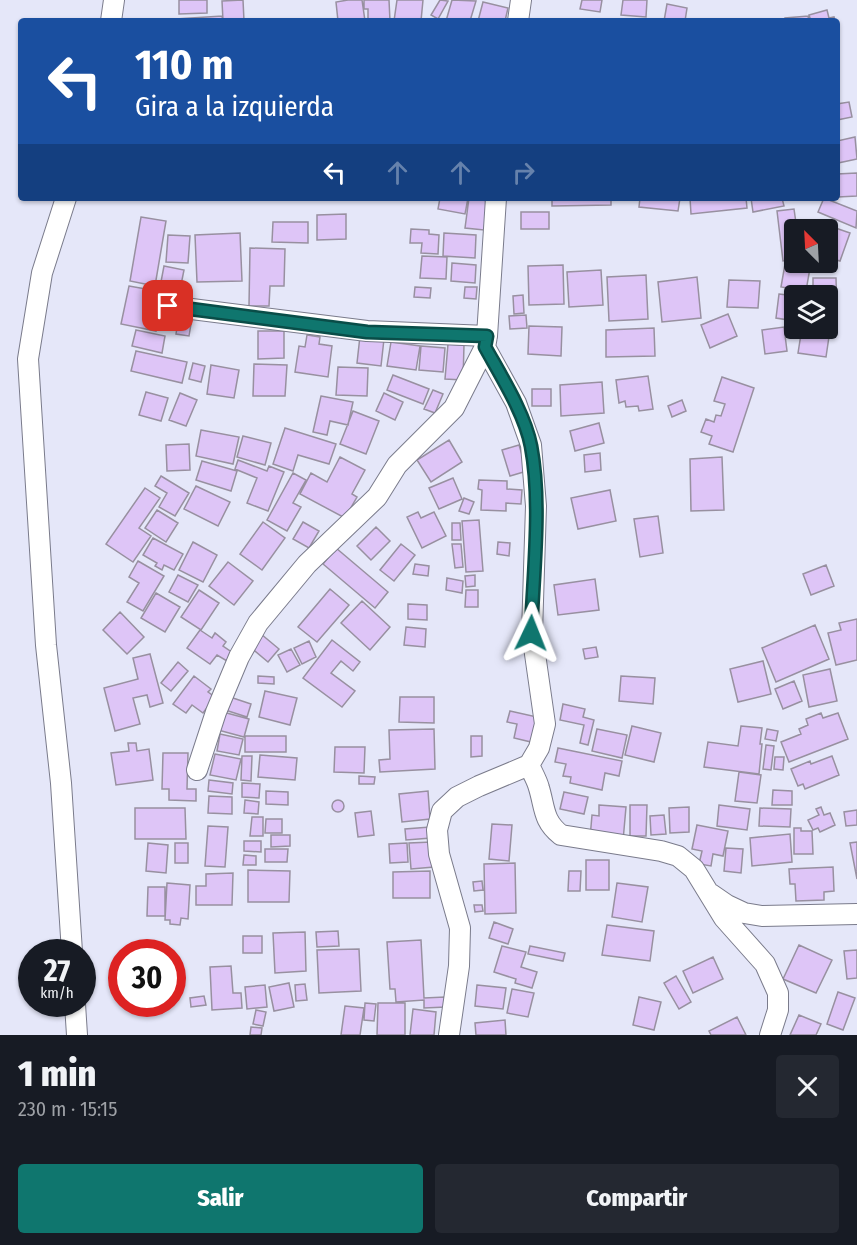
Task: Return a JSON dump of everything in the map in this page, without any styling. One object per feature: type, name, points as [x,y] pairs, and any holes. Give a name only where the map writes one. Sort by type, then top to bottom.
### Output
[{"type":"street","points":[[111,18],[114,0]]},
{"type":"street","points":[[518,18],[521,0]]},
{"type":"street","points":[[65,201],[42,273],[28,359],[46,645],[61,783],[71,939]]},
{"type":"street","points":[[197,770],[216,712],[239,657],[258,623],[307,564],[377,497],[397,465],[454,408],[486,342],[496,201]]},
{"type":"street","points":[[168,306],[367,332],[486,342]]},
{"type":"street","points":[[448,1035],[459,966],[460,928],[439,854],[437,830],[442,811],[457,797],[529,765],[539,748],[545,724],[531,633],[536,506],[531,445],[516,403],[486,342]]},
{"type":"street","points":[[529,765],[539,786],[550,827],[561,836],[661,851],[678,856],[694,869],[724,918],[765,964],[778,993],[778,1010],[770,1035]]},
{"type":"street","points":[[706,891],[744,913],[762,916],[857,914]]},
{"type":"street","points":[[76,1017],[77,1035]]},
{"type":"building","points":[[179,0],[207,0],[207,13],[179,14]]},
{"type":"building","points":[[243,0],[244,18],[223,18],[222,1]]},
{"type":"building","points":[[362,0],[365,18],[338,18],[336,2]]},
{"type":"building","points":[[364,0],[389,0],[390,18],[368,18],[368,9],[364,9]]},
{"type":"building","points":[[397,0],[423,0],[421,18],[394,18]]},
{"type":"building","points":[[440,0],[448,1],[439,18],[431,15]]},
{"type":"building","points":[[452,0],[476,1],[471,18],[447,18]]},
{"type":"building","points":[[582,0],[602,0],[600,12],[580,9]]},
{"type":"building","points":[[623,0],[647,0],[646,17],[621,15]]},
{"type":"building","points":[[483,2],[508,8],[506,18],[479,18]]},
{"type":"building","points":[[667,4],[687,8],[685,18],[665,18]]},
{"type":"building","points":[[827,10],[829,18],[810,18],[809,15]]},
{"type":"building","points":[[222,16],[222,18],[191,18]]},
{"type":"building","points":[[808,16],[808,18],[785,18]]},
{"type":"building","points":[[849,102],[852,117],[840,119],[840,104]]},
{"type":"building","points":[[855,137],[857,159],[840,163],[840,140]]},
{"type":"building","points":[[857,173],[857,196],[840,197],[840,174]]},
{"type":"building","points":[[439,201],[467,201],[465,214],[438,209]]},
{"type":"building","points":[[469,201],[488,201],[484,230],[465,228]]},
{"type":"building","points":[[552,201],[611,201],[611,205],[552,206]]},
{"type":"building","points":[[640,201],[680,201],[678,211],[639,207]]},
{"type":"building","points":[[690,201],[746,201],[747,208],[691,214]]},
{"type":"building","points":[[751,201],[783,201],[784,206],[753,212]]},
{"type":"building","points":[[823,201],[832,201],[857,211],[856,228],[818,212]]},
{"type":"building","points":[[794,209],[795,219],[784,219],[783,261],[777,211]]},
{"type":"building","points":[[521,212],[549,212],[549,229],[521,229]]},
{"type":"building","points":[[346,214],[346,239],[317,240],[317,215]]},
{"type":"building","points":[[141,217],[166,221],[155,286],[130,281]]},
{"type":"building","points":[[273,222],[308,222],[308,243],[272,242]]},
{"type":"building","points":[[411,229],[429,230],[429,234],[439,235],[438,254],[421,253],[422,243],[410,243]]},
{"type":"building","points":[[838,229],[850,233],[840,261],[838,260]]},
{"type":"building","points":[[240,233],[242,281],[197,282],[195,235]]},
{"type":"building","points":[[444,233],[476,235],[475,258],[443,256]]},
{"type":"building","points":[[168,235],[190,236],[188,263],[166,262]]},
{"type":"building","points":[[250,248],[285,249],[284,286],[270,286],[269,306],[249,306]]},
{"type":"building","points":[[422,256],[447,257],[446,279],[420,278]]},
{"type":"building","points":[[452,263],[476,265],[475,283],[451,281]]},
{"type":"building","points":[[563,265],[564,304],[529,305],[528,266]]},
{"type":"building","points":[[164,266],[184,270],[180,290],[160,287]]},
{"type":"building","points":[[601,270],[603,305],[569,307],[567,272]]},
{"type":"building","points":[[784,270],[784,273],[809,273],[807,285],[781,287]]},
{"type":"building","points":[[646,275],[648,319],[609,321],[607,277]]},
{"type":"building","points":[[697,277],[701,318],[662,322],[658,282]]},
{"type":"building","points":[[813,278],[836,278],[836,285],[813,285]]},
{"type":"building","points":[[729,280],[760,281],[758,308],[727,307]]},
{"type":"building","points":[[129,286],[163,292],[156,331],[121,324]]},
{"type":"building","points":[[415,287],[431,288],[430,298],[414,297]]},
{"type":"building","points":[[465,287],[477,287],[476,299],[464,298]]},
{"type":"building","points":[[779,294],[784,295],[784,319],[776,318]]},
{"type":"building","points":[[523,295],[524,313],[514,314],[513,296]]},
{"type":"building","points":[[728,314],[737,336],[710,348],[701,325]]},
{"type":"building","points":[[179,315],[192,318],[189,336],[176,334]]},
{"type":"building","points":[[526,315],[527,328],[510,329],[509,316]]},
{"type":"building","points":[[529,326],[562,327],[561,356],[528,354]]},
{"type":"building","points":[[784,327],[787,351],[765,354],[762,330]]},
{"type":"building","points":[[654,328],[655,356],[606,357],[606,330]]},
{"type":"building","points":[[136,330],[165,336],[162,353],[132,346]]},
{"type":"building","points":[[258,331],[284,331],[284,358],[258,359]]},
{"type":"building","points":[[307,335],[320,337],[319,344],[332,346],[328,377],[295,372],[299,346],[305,347]]},
{"type":"building","points":[[360,336],[384,339],[381,366],[357,363]]},
{"type":"building","points":[[800,339],[829,339],[826,357],[798,353]]},
{"type":"building","points":[[391,342],[420,346],[416,370],[387,366]]},
{"type":"building","points":[[448,344],[464,345],[463,380],[445,379]]},
{"type":"building","points":[[421,346],[445,348],[443,372],[419,370]]},
{"type":"building","points":[[136,351],[187,362],[182,383],[131,371]]},
{"type":"building","points":[[193,363],[205,366],[201,382],[189,379]]},
{"type":"building","points":[[254,364],[287,365],[285,396],[253,396]]},
{"type":"building","points":[[211,365],[239,370],[234,398],[207,394]]},
{"type":"building","points":[[338,367],[368,368],[367,396],[336,395]]},
{"type":"building","points":[[393,375],[429,389],[423,404],[387,390]]},
{"type":"building","points":[[648,376],[653,409],[639,411],[638,406],[626,407],[625,401],[619,403],[616,380]]},
{"type":"building","points":[[722,377],[754,388],[733,452],[709,444],[712,436],[701,432],[706,419],[714,422],[716,415],[721,416],[725,404],[714,401]]},
{"type":"building","points":[[602,382],[604,413],[561,416],[560,385]]},
{"type":"building","points":[[532,389],[551,389],[551,406],[532,406]]},
{"type":"building","points":[[433,390],[443,394],[435,413],[424,409]]},
{"type":"building","points":[[146,392],[168,398],[161,421],[139,415]]},
{"type":"building","points":[[180,393],[197,400],[186,426],[169,420]]},
{"type":"building","points":[[384,393],[403,402],[395,420],[376,411]]},
{"type":"building","points":[[321,396],[353,402],[348,425],[330,421],[327,435],[313,432]]},
{"type":"building","points":[[682,400],[686,411],[672,417],[668,406]]},
{"type":"building","points":[[353,411],[379,421],[366,454],[340,444]]},
{"type":"building","points":[[599,423],[604,443],[575,451],[570,431]]},
{"type":"building","points":[[285,428],[336,444],[329,464],[298,455],[293,471],[273,464]]},
{"type":"building","points":[[201,430],[239,437],[233,464],[196,456]]},
{"type":"building","points":[[243,436],[271,443],[265,465],[237,457]]},
{"type":"building","points":[[449,440],[462,462],[431,482],[417,460]]},
{"type":"building","points":[[189,444],[190,470],[167,471],[166,445]]},
{"type":"building","points":[[519,445],[527,471],[510,476],[502,450]]},
{"type":"building","points":[[600,453],[601,470],[585,472],[584,455]]},
{"type":"building","points":[[340,457],[365,470],[352,494],[357,497],[345,518],[300,494],[311,473],[327,482]]},
{"type":"building","points":[[722,457],[724,510],[691,511],[690,459]]},
{"type":"building","points":[[238,460],[267,471],[269,466],[284,472],[268,511],[247,503],[257,478],[235,469]]},
{"type":"building","points":[[202,461],[237,471],[231,491],[196,480]]},
{"type":"building","points":[[293,473],[306,480],[293,503],[301,507],[287,531],[267,520]]},
{"type":"building","points":[[161,476],[189,493],[175,516],[159,507],[167,493],[155,486]]},
{"type":"building","points":[[453,478],[462,499],[439,509],[429,488]]},
{"type":"building","points":[[479,480],[507,481],[507,489],[522,490],[521,504],[506,503],[506,511],[481,510],[482,490],[478,489]]},
{"type":"building","points":[[196,486],[230,502],[218,526],[184,509]]},
{"type":"building","points":[[145,488],[160,498],[139,528],[151,536],[133,562],[106,544]]},
{"type":"building","points":[[610,490],[616,521],[578,529],[571,498]]},
{"type":"building","points":[[464,498],[474,502],[469,514],[459,511]]},
{"type":"building","points":[[157,510],[178,523],[166,542],[145,528]]},
{"type":"building","points":[[418,512],[421,518],[434,512],[446,536],[422,548],[407,517]]},
{"type":"building","points":[[658,516],[663,553],[640,557],[634,519]]},
{"type":"building","points":[[479,520],[483,571],[466,572],[462,521]]},
{"type":"building","points":[[263,522],[285,538],[262,570],[240,554]]},
{"type":"building","points":[[303,522],[319,531],[309,548],[293,539]]},
{"type":"building","points":[[452,523],[460,523],[461,540],[452,540]]},
{"type":"building","points":[[376,527],[390,541],[371,560],[357,546]]},
{"type":"building","points":[[153,538],[183,554],[174,570],[164,565],[162,570],[155,566],[157,563],[143,555]]},
{"type":"building","points":[[193,542],[217,555],[203,582],[179,570]]},
{"type":"building","points":[[498,542],[510,543],[509,556],[497,554]]},
{"type":"building","points":[[401,544],[415,555],[394,581],[380,570]]},
{"type":"building","points":[[452,544],[461,544],[463,567],[455,568]]},
{"type":"building","points":[[336,548],[388,592],[375,608],[323,564]]},
{"type":"building","points":[[138,561],[164,576],[143,611],[127,602],[139,583],[129,577]]},
{"type":"building","points":[[228,562],[253,581],[234,605],[209,586]]},
{"type":"building","points":[[415,564],[429,566],[428,576],[413,574]]},
{"type":"building","points":[[826,565],[834,586],[811,595],[803,574]]},
{"type":"building","points":[[178,575],[198,585],[188,602],[169,592]]},
{"type":"building","points":[[475,575],[475,586],[466,587],[465,576]]},
{"type":"building","points":[[447,578],[463,581],[462,593],[446,590]]},
{"type":"building","points":[[595,579],[599,610],[558,615],[554,585]]},
{"type":"building","points":[[330,589],[349,605],[317,642],[298,627]]},
{"type":"building","points":[[199,590],[219,603],[201,630],[181,617]]},
{"type":"building","points":[[466,590],[478,590],[478,607],[465,607]]},
{"type":"building","points":[[156,593],[180,607],[165,632],[141,618]]},
{"type":"building","points":[[362,601],[390,627],[370,650],[341,623]]},
{"type":"building","points":[[408,604],[427,605],[427,620],[408,619]]},
{"type":"building","points":[[120,612],[144,637],[127,654],[103,630]]},
{"type":"building","points":[[857,619],[857,660],[836,665],[828,633],[841,630],[839,623]]},
{"type":"building","points":[[815,625],[829,659],[776,682],[762,648]]},
{"type":"building","points":[[406,627],[426,629],[425,647],[404,645]]},
{"type":"building","points":[[200,630],[212,638],[215,633],[226,642],[223,646],[233,653],[227,661],[217,655],[210,664],[187,648]]},
{"type":"building","points":[[261,634],[279,649],[268,662],[250,647]]},
{"type":"building","points":[[332,640],[360,662],[353,671],[341,661],[331,673],[355,691],[342,707],[303,678]]},
{"type":"building","points":[[309,641],[316,657],[302,664],[294,648]]},
{"type":"building","points":[[596,647],[598,657],[585,659],[583,649]]},
{"type":"building","points":[[291,649],[300,665],[287,672],[278,655]]},
{"type":"building","points":[[150,654],[163,703],[150,707],[147,695],[133,698],[140,724],[115,731],[104,688],[138,679],[133,658]]},
{"type":"building","points":[[763,661],[771,694],[738,702],[730,669]]},
{"type":"building","points":[[178,662],[188,671],[171,691],[161,683]]},
{"type":"building","points":[[830,669],[837,701],[809,707],[803,675]]},
{"type":"building","points":[[194,676],[211,689],[208,692],[215,697],[203,713],[192,705],[186,713],[173,704]]},
{"type":"building","points":[[258,676],[274,677],[274,684],[258,683]]},
{"type":"building","points":[[621,676],[655,678],[653,704],[619,701]]},
{"type":"building","points":[[794,681],[802,701],[783,709],[775,689]]},
{"type":"building","points":[[265,691],[297,698],[290,725],[259,717]]},
{"type":"building","points":[[227,696],[251,704],[247,717],[222,709]]},
{"type":"building","points":[[400,697],[434,697],[434,723],[399,722]]},
{"type":"building","points":[[563,704],[585,709],[583,717],[594,720],[588,745],[580,743],[584,725],[560,720]]},
{"type":"building","points":[[510,711],[537,717],[531,742],[514,738],[517,724],[507,722]]},
{"type":"building","points":[[223,712],[249,719],[244,737],[218,730]]},
{"type":"building","points":[[821,713],[823,718],[838,713],[848,739],[789,762],[781,742],[801,734],[799,729],[808,725],[806,719]]},
{"type":"building","points":[[632,726],[661,733],[654,762],[625,755]]},
{"type":"building","points":[[741,726],[762,728],[759,774],[704,767],[708,742],[738,746]]},
{"type":"building","points":[[434,729],[435,769],[380,772],[379,760],[390,759],[389,730]]},
{"type":"building","points":[[597,729],[627,735],[622,758],[592,751]]},
{"type":"building","points":[[767,729],[778,731],[776,741],[765,739]]},
{"type":"building","points":[[220,734],[243,739],[239,755],[217,751]]},
{"type":"building","points":[[245,736],[286,736],[286,752],[245,752]]},
{"type":"building","points":[[471,736],[482,736],[482,756],[471,757]]},
{"type":"building","points":[[128,743],[136,743],[137,751],[149,749],[153,780],[116,785],[111,753],[129,751]]},
{"type":"building","points":[[766,745],[774,746],[771,770],[763,769]]},
{"type":"building","points":[[335,747],[365,747],[364,773],[334,772]]},
{"type":"building","points":[[558,748],[622,761],[619,776],[605,773],[602,790],[570,783],[571,777],[563,776],[566,764],[555,762]]},
{"type":"building","points":[[163,753],[188,753],[187,789],[196,789],[196,801],[169,800],[169,789],[162,789]]},
{"type":"building","points":[[215,754],[241,759],[236,780],[210,775]]},
{"type":"building","points":[[260,755],[297,758],[295,780],[258,777]]},
{"type":"building","points":[[242,756],[252,756],[251,781],[241,780]]},
{"type":"building","points":[[832,756],[839,775],[805,789],[803,784],[798,786],[791,769],[810,761],[811,764]]},
{"type":"building","points":[[775,757],[784,757],[783,770],[774,769]]},
{"type":"building","points":[[739,772],[761,775],[757,803],[735,801]]},
{"type":"building","points":[[359,776],[375,777],[374,784],[359,784]]},
{"type":"building","points":[[209,780],[233,783],[232,794],[208,791]]},
{"type":"building","points":[[242,783],[260,784],[259,798],[242,797]]},
{"type":"building","points":[[773,790],[792,791],[792,805],[772,805]]},
{"type":"building","points":[[266,791],[288,792],[288,805],[266,804]]},
{"type":"building","points":[[428,791],[430,819],[402,822],[399,794]]},
{"type":"building","points":[[564,792],[588,797],[584,814],[560,809]]},
{"type":"building","points":[[209,796],[232,797],[232,814],[208,813]]},
{"type":"building","points":[[245,800],[259,802],[258,814],[244,813]]},
{"type":"building","points":[[340,800],[344,806],[340,812],[336,812],[332,804]]},
{"type":"building","points":[[599,805],[626,807],[623,841],[590,838],[592,815],[599,816]]},
{"type":"building","points":[[630,805],[647,805],[646,836],[630,836]]},
{"type":"building","points":[[719,805],[750,809],[747,830],[717,826]]},
{"type":"building","points":[[689,807],[689,832],[670,833],[669,808]]},
{"type":"building","points":[[821,807],[824,815],[830,813],[835,825],[820,832],[818,828],[813,830],[808,820],[819,815],[816,809]]},
{"type":"building","points":[[135,808],[185,808],[186,839],[135,839]]},
{"type":"building","points":[[760,808],[791,809],[790,827],[759,826]]},
{"type":"building","points":[[857,810],[857,825],[846,826],[844,812]]},
{"type":"building","points":[[371,811],[374,835],[358,837],[355,813]]},
{"type":"building","points":[[664,815],[666,834],[651,835],[650,816]]},
{"type":"building","points":[[252,817],[263,817],[263,836],[250,836]]},
{"type":"building","points":[[266,819],[282,819],[282,833],[265,833]]},
{"type":"building","points":[[492,824],[512,825],[509,861],[489,859]]},
{"type":"building","points":[[697,825],[728,831],[723,856],[713,854],[711,866],[699,864],[702,851],[692,849]]},
{"type":"building","points":[[208,826],[228,827],[225,867],[205,866]]},
{"type":"building","points":[[430,827],[431,838],[406,840],[405,829]]},
{"type":"building","points":[[794,828],[801,828],[801,831],[812,831],[813,854],[794,854]]},
{"type":"building","points":[[790,834],[792,862],[752,866],[750,838]]},
{"type":"building","points":[[271,835],[290,835],[290,846],[271,847]]},
{"type":"building","points":[[244,841],[261,841],[261,852],[244,851]]},
{"type":"building","points":[[432,842],[434,867],[411,869],[409,843]]},
{"type":"building","points":[[857,842],[857,879],[850,843]]},
{"type":"building","points":[[148,843],[168,845],[166,873],[146,871]]},
{"type":"building","points":[[175,843],[188,843],[188,863],[175,863]]},
{"type":"building","points":[[407,843],[408,862],[390,863],[389,844]]},
{"type":"building","points":[[726,848],[743,849],[741,873],[724,871]]},
{"type":"building","points":[[265,849],[288,849],[287,862],[265,862]]},
{"type":"building","points":[[244,855],[256,856],[256,865],[243,865]]},
{"type":"building","points":[[586,860],[609,860],[609,890],[586,890]]},
{"type":"building","points":[[515,863],[516,913],[485,914],[484,864]]},
{"type":"building","points":[[833,867],[834,891],[824,892],[824,900],[796,901],[795,884],[790,884],[789,869]]},
{"type":"building","points":[[248,870],[290,871],[289,902],[248,902]]},
{"type":"building","points":[[430,871],[430,898],[393,898],[393,872]]},
{"type":"building","points":[[569,871],[581,871],[580,891],[568,891]]},
{"type":"building","points":[[233,873],[232,905],[196,905],[196,886],[206,886],[206,874]]},
{"type":"building","points":[[482,881],[483,890],[474,891],[473,882]]},
{"type":"building","points":[[167,883],[190,885],[188,919],[181,918],[180,925],[170,924],[170,920],[165,920]]},
{"type":"building","points":[[617,883],[648,887],[642,922],[612,917]]},
{"type":"building","points":[[148,887],[165,887],[165,916],[147,916]]},
{"type":"building","points":[[474,905],[482,905],[483,911],[475,912]]},
{"type":"building","points":[[494,922],[513,929],[508,944],[489,938]]},
{"type":"building","points":[[607,925],[654,931],[650,961],[602,955]]},
{"type":"building","points":[[338,931],[339,946],[317,947],[316,932]]},
{"type":"building","points":[[305,932],[306,971],[275,973],[273,933]]},
{"type":"building","points":[[243,936],[262,936],[262,953],[243,953]]},
{"type":"building","points":[[421,940],[424,998],[445,997],[446,1007],[424,1008],[424,1000],[396,1002],[395,989],[390,989],[387,942]]},
{"type":"building","points":[[799,945],[832,960],[816,993],[783,979]]},
{"type":"building","points":[[502,946],[526,952],[521,967],[537,972],[532,988],[515,983],[516,979],[494,972]]},
{"type":"building","points":[[530,946],[565,953],[563,961],[528,954]]},
{"type":"building","points":[[359,949],[361,991],[319,993],[317,950]]},
{"type":"building","points":[[857,950],[857,978],[847,979],[844,951]]},
{"type":"building","points":[[713,957],[723,979],[693,993],[683,971]]},
{"type":"building","points":[[231,966],[233,993],[241,993],[242,1008],[212,1010],[210,967]]},
{"type":"building","points":[[676,976],[691,1002],[679,1009],[664,983]]},
{"type":"building","points":[[289,983],[294,1007],[274,1011],[269,987]]},
{"type":"building","points":[[305,984],[307,1000],[296,1001],[295,985]]},
{"type":"building","points":[[265,985],[267,1007],[247,1009],[245,987]]},
{"type":"building","points":[[477,985],[506,988],[503,1009],[475,1006]]},
{"type":"building","points":[[512,989],[534,993],[528,1017],[507,1013]]},
{"type":"building","points":[[838,992],[855,998],[843,1030],[827,1024]]},
{"type":"building","points":[[204,996],[206,1005],[191,1007],[190,998]]},
{"type":"building","points":[[639,997],[661,1002],[654,1030],[633,1025]]},
{"type":"building","points":[[365,1003],[376,1004],[374,1021],[364,1020]]},
{"type":"building","points":[[378,1003],[405,1003],[405,1035],[377,1035]]},
{"type":"building","points":[[345,1006],[364,1008],[360,1035],[341,1035]]},
{"type":"building","points":[[413,1009],[436,1012],[434,1035],[410,1035]]},
{"type":"building","points":[[256,1010],[266,1012],[263,1026],[253,1024]]},
{"type":"building","points":[[799,1015],[821,1024],[816,1035],[790,1035]]},
{"type":"building","points":[[737,1017],[746,1035],[711,1035],[709,1031]]},
{"type":"building","points":[[505,1020],[506,1035],[476,1035],[475,1023]]},
{"type":"building","points":[[251,1027],[262,1028],[261,1035],[250,1035]]},
{"type":"route","points":[[168,306],[367,332],[487,336],[485,347],[516,403],[531,445],[536,506],[531,633]]}]
